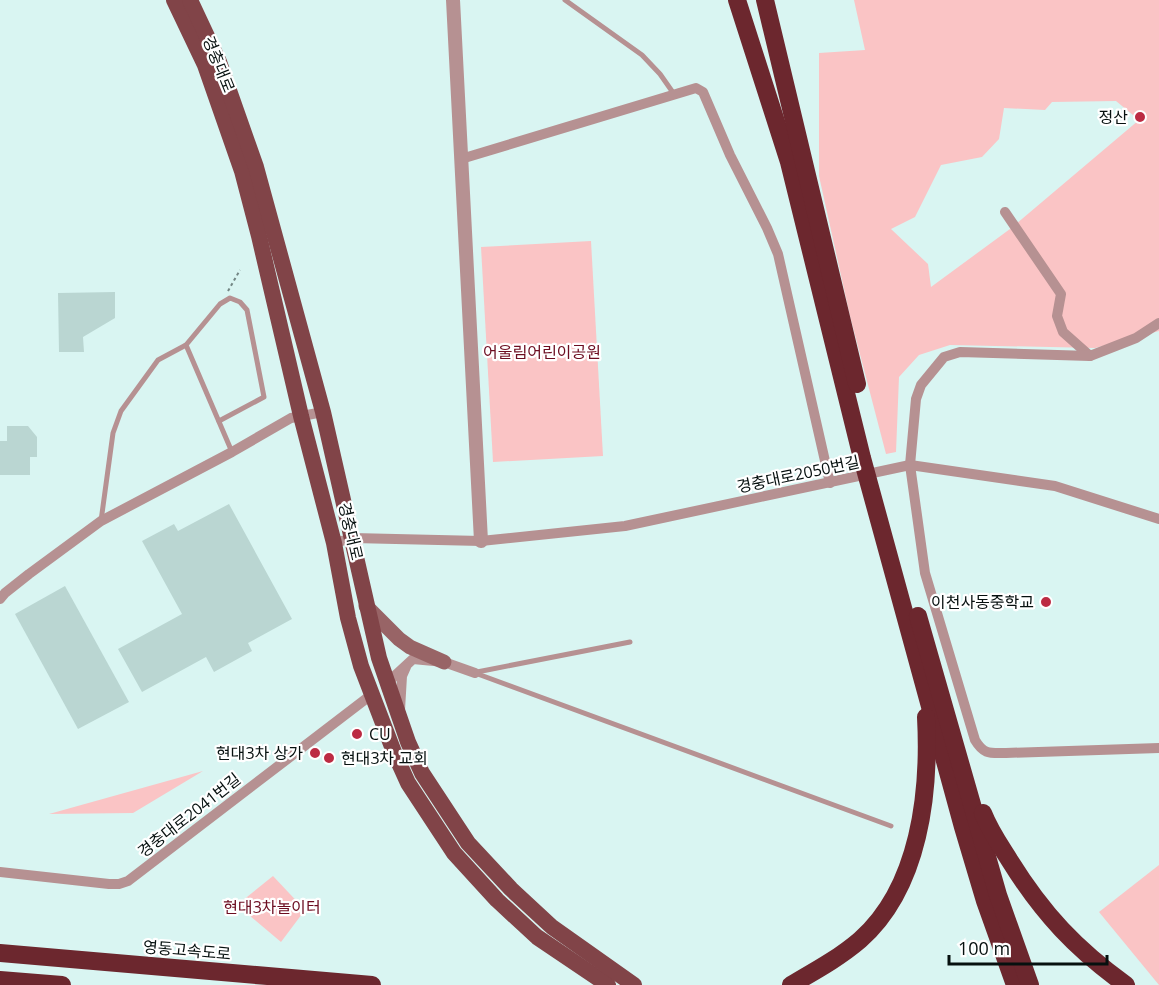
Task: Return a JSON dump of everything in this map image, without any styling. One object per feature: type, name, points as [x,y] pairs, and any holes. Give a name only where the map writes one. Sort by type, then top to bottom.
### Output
[{"type":"highway","points":[[737,0],[789,162],[868,456],[921,674],[985,901],[1014,985]]},
{"type":"highway","points":[[765,0],[868,456]]},
{"type":"highway","points":[[877,492],[953,738],[998,895],[1030,985]]},
{"type":"highway","points":[[790,985],[831,962],[861,939],[885,912],[901,888],[921,821],[925,789],[927,751],[921,674]]},
{"type":"highway","points":[[953,738],[990,830],[1027,888],[1076,945],[1126,985]]},
{"type":"highway","name":"영동고속도로","points":[[0,953],[372,985]]},
{"type":"highway","points":[[0,980],[62,985]]},
{"type":"main road","name":"경충대로","points":[[174,0],[205,65],[242,171],[260,236],[301,416],[334,543],[348,618],[361,666],[408,783],[454,853],[497,900],[537,937],[608,985]]},
{"type":"main road","name":"경충대로","points":[[190,0],[219,62],[256,167],[323,412],[353,538],[366,606],[387,683],[422,773],[468,843],[511,889],[552,927],[634,985]]},
{"type":"main road","points":[[366,606],[410,647],[444,662]]},
{"type":"main road","points":[[371,695],[387,683]]},
{"type":"street","points":[[453,0],[481,541]]},
{"type":"street","points":[[461,159],[696,88],[703,92],[730,155],[778,254],[830,483]]},
{"type":"street","points":[[1005,212],[1061,294],[1057,316],[1063,332],[1090,356]]},
{"type":"street","points":[[1159,323],[1136,338],[1090,356],[960,352],[944,357],[921,385],[916,399],[910,465],[925,573],[975,740],[980,749],[989,753],[1006,753],[1159,748]]},
{"type":"street","points":[[2,593],[101,521],[291,418],[323,412]]},
{"type":"street","points":[[910,465],[1055,486],[1159,519]]},
{"type":"street","name":"경충대로2050번길","points":[[334,543],[353,538],[481,541],[625,526],[910,465]]},
{"type":"street","points":[[387,683],[413,659],[444,662],[475,673]]},
{"type":"street","points":[[399,716],[402,676],[408,664]]},
{"type":"street","name":"경충대로2041번길","points":[[0,872],[108,884],[128,881],[371,695]]},
{"type":"lane","points":[[565,0],[642,55],[675,94]]},
{"type":"lane","points":[[101,521],[113,432],[121,411],[158,360],[186,345],[220,304],[230,298],[240,302],[247,310],[264,398],[219,422]]},
{"type":"lane","points":[[186,345],[232,452]]},
{"type":"lane","points":[[475,673],[630,642]]},
{"type":"lane","points":[[475,673],[891,826]]},
{"type":"path","points":[[220,304],[240,270]]},
{"type":"green space","points":[[854,0],[1159,0],[1159,331],[1095,348],[950,345],[919,355],[899,377],[896,452],[886,454],[850,316],[819,176],[819,53],[865,50]],"holes":[[[1116,101],[1139,120],[1010,229],[931,287],[928,264],[891,229],[915,217],[941,165],[982,157],[999,139],[1004,108],[1045,110],[1052,102]]]},
{"type":"green space","name":"어울림어린이공원","points":[[591,241],[603,456],[493,462],[481,247]]},
{"type":"green space","points":[[203,771],[133,813],[49,814]]},
{"type":"green space","points":[[1159,865],[1159,985],[1099,912]]},
{"type":"green space","name":"현대3차놀이터","points":[[273,876],[305,910],[281,942],[237,905]]},
{"type":"building","points":[[115,292],[115,318],[83,337],[84,352],[59,352],[58,293]]},
{"type":"building","points":[[7,426],[28,426],[37,437],[37,457],[30,457],[30,475],[0,475],[0,441],[7,441]]},
{"type":"building","points":[[229,504],[292,619],[248,643],[252,651],[214,672],[206,657],[142,692],[118,649],[182,614],[142,541],[174,524],[178,531]]},
{"type":"building","points":[[65,586],[129,702],[78,729],[15,614]]},
{"type":"place","name":"정산","points":[[1140,117]]},
{"type":"place","name":"이천사동중학교","points":[[1046,602]]},
{"type":"place","name":"CU","points":[[357,734]]},
{"type":"place","name":"현대3차 상가","points":[[315,753]]},
{"type":"place","name":"현대3차 교회","points":[[329,758]]}]
